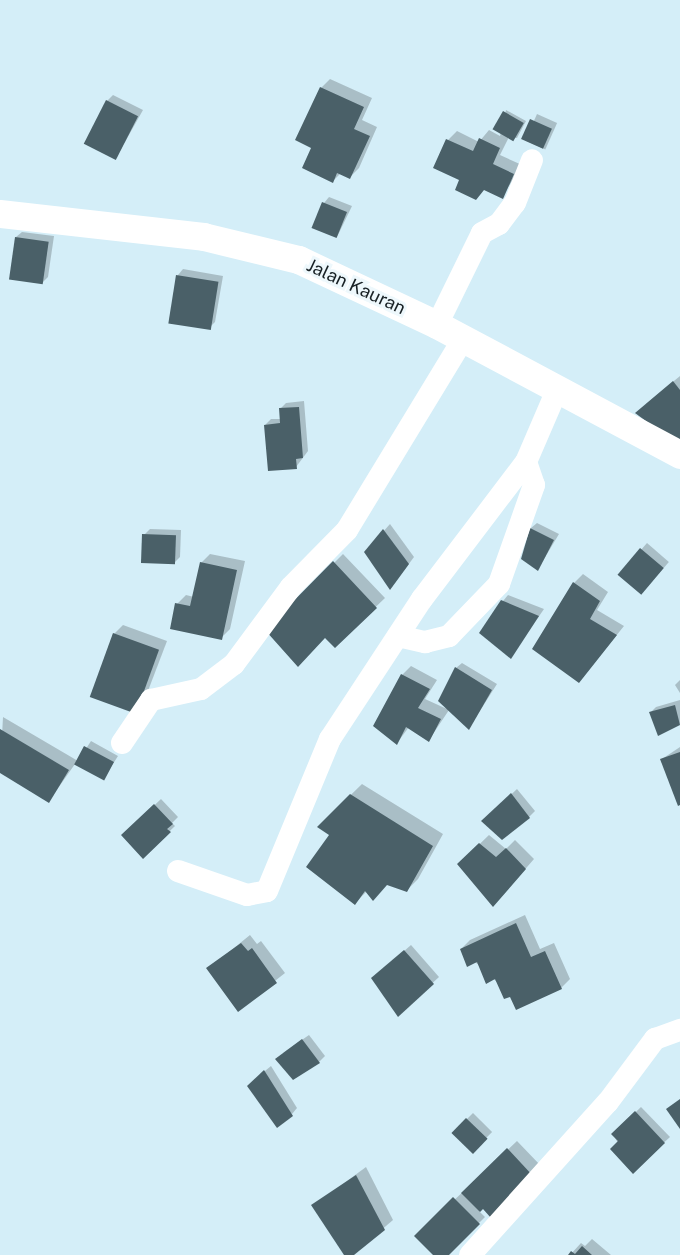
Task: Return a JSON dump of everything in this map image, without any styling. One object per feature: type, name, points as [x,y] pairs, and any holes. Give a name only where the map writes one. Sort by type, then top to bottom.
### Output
[{"type":"street","points":[[437,325],[483,233],[499,224],[515,202],[532,160]]},
{"type":"street","name":"Jalan Kauran","points":[[0,214],[204,237],[267,251],[324,270],[437,325],[680,455]]},
{"type":"street","points":[[122,743],[151,700],[201,689],[234,664],[291,587],[347,530],[463,339]]},
{"type":"street","points":[[178,870],[247,895],[267,891],[274,881],[309,781],[330,739],[398,636],[526,462],[557,390]]},
{"type":"street","points":[[398,636],[425,642],[449,636],[499,584],[534,485],[526,462]]},
{"type":"street","points":[[470,1255],[608,1102],[655,1038],[680,1030]]},
{"type":"building","points":[[320,87],[364,107],[354,129],[370,136],[350,179],[337,173],[333,183],[302,168],[311,148],[295,140]]},
{"type":"building","points":[[106,100],[138,116],[116,160],[84,144]]},
{"type":"building","points":[[503,111],[524,123],[513,141],[492,129]]},
{"type":"building","points":[[530,119],[552,129],[543,149],[521,139]]},
{"type":"building","points":[[479,138],[500,148],[493,164],[514,174],[503,199],[484,190],[476,200],[455,190],[459,180],[433,168],[446,139],[473,151]]},
{"type":"building","points":[[322,202],[347,212],[337,238],[312,228]]},
{"type":"building","points":[[15,237],[49,242],[43,284],[9,280]]},
{"type":"building","points":[[176,275],[218,282],[211,330],[168,323]]},
{"type":"building","points":[[673,381],[680,390],[680,446],[635,413]]},
{"type":"building","points":[[299,407],[303,458],[296,459],[297,469],[268,471],[264,425],[280,423],[279,408]]},
{"type":"building","points":[[530,528],[554,540],[538,571],[521,559]]},
{"type":"building","points":[[383,529],[409,564],[390,590],[364,552]]},
{"type":"building","points":[[142,534],[176,535],[175,564],[141,563]]},
{"type":"building","points":[[640,548],[664,568],[641,595],[618,575]]},
{"type":"building","points":[[333,561],[377,608],[335,648],[325,638],[298,667],[265,630]]},
{"type":"building","points":[[200,562],[237,570],[222,640],[170,629],[175,603],[190,606]]},
{"type":"building","points":[[573,582],[600,601],[590,619],[617,635],[579,683],[532,649]]},
{"type":"building","points":[[501,600],[539,616],[511,659],[479,633]]},
{"type":"building","points":[[113,633],[159,650],[136,714],[90,697]]},
{"type":"building","points":[[455,667],[492,690],[469,730],[438,701]]},
{"type":"building","points":[[401,674],[430,689],[418,708],[441,719],[429,742],[406,727],[397,745],[373,726]]},
{"type":"building","points":[[675,705],[680,725],[658,736],[649,712]]},
{"type":"building","points":[[0,729],[69,770],[49,803],[0,773]]},
{"type":"building","points":[[84,746],[114,762],[104,781],[74,765]]},
{"type":"building","points":[[680,752],[680,805],[678,806],[660,759]]},
{"type":"building","points":[[511,793],[530,818],[502,840],[481,821]]},
{"type":"building","points":[[350,794],[433,846],[407,892],[387,885],[373,901],[365,891],[355,905],[306,867],[329,835],[317,827]]},
{"type":"building","points":[[154,804],[173,824],[167,829],[171,832],[143,859],[121,835]]},
{"type":"building","points":[[479,843],[496,857],[506,848],[526,869],[493,907],[457,864]]},
{"type":"building","points":[[516,923],[531,957],[545,951],[562,989],[516,1010],[510,997],[504,999],[495,979],[486,984],[477,962],[467,967],[460,949]]},
{"type":"building","points":[[241,943],[248,951],[252,948],[277,983],[238,1012],[206,968]]},
{"type":"building","points":[[404,950],[434,984],[398,1017],[371,978]]},
{"type":"building","points":[[302,1039],[320,1063],[293,1080],[275,1059]]},
{"type":"building","points":[[264,1070],[293,1116],[277,1128],[247,1086]]},
{"type":"building","points":[[680,1099],[680,1129],[666,1109]]},
{"type":"building","points":[[635,1111],[665,1143],[633,1174],[610,1149],[618,1141],[611,1134]]},
{"type":"building","points":[[466,1118],[488,1139],[473,1154],[451,1133]]},
{"type":"building","points":[[507,1148],[534,1177],[491,1218],[483,1209],[480,1212],[461,1193]]},
{"type":"building","points":[[356,1175],[385,1230],[354,1255],[344,1255],[311,1205]]},
{"type":"building","points":[[453,1197],[480,1224],[449,1255],[433,1255],[414,1236]]},
{"type":"building","points":[[582,1246],[592,1255],[568,1255],[571,1251],[575,1254]]}]
